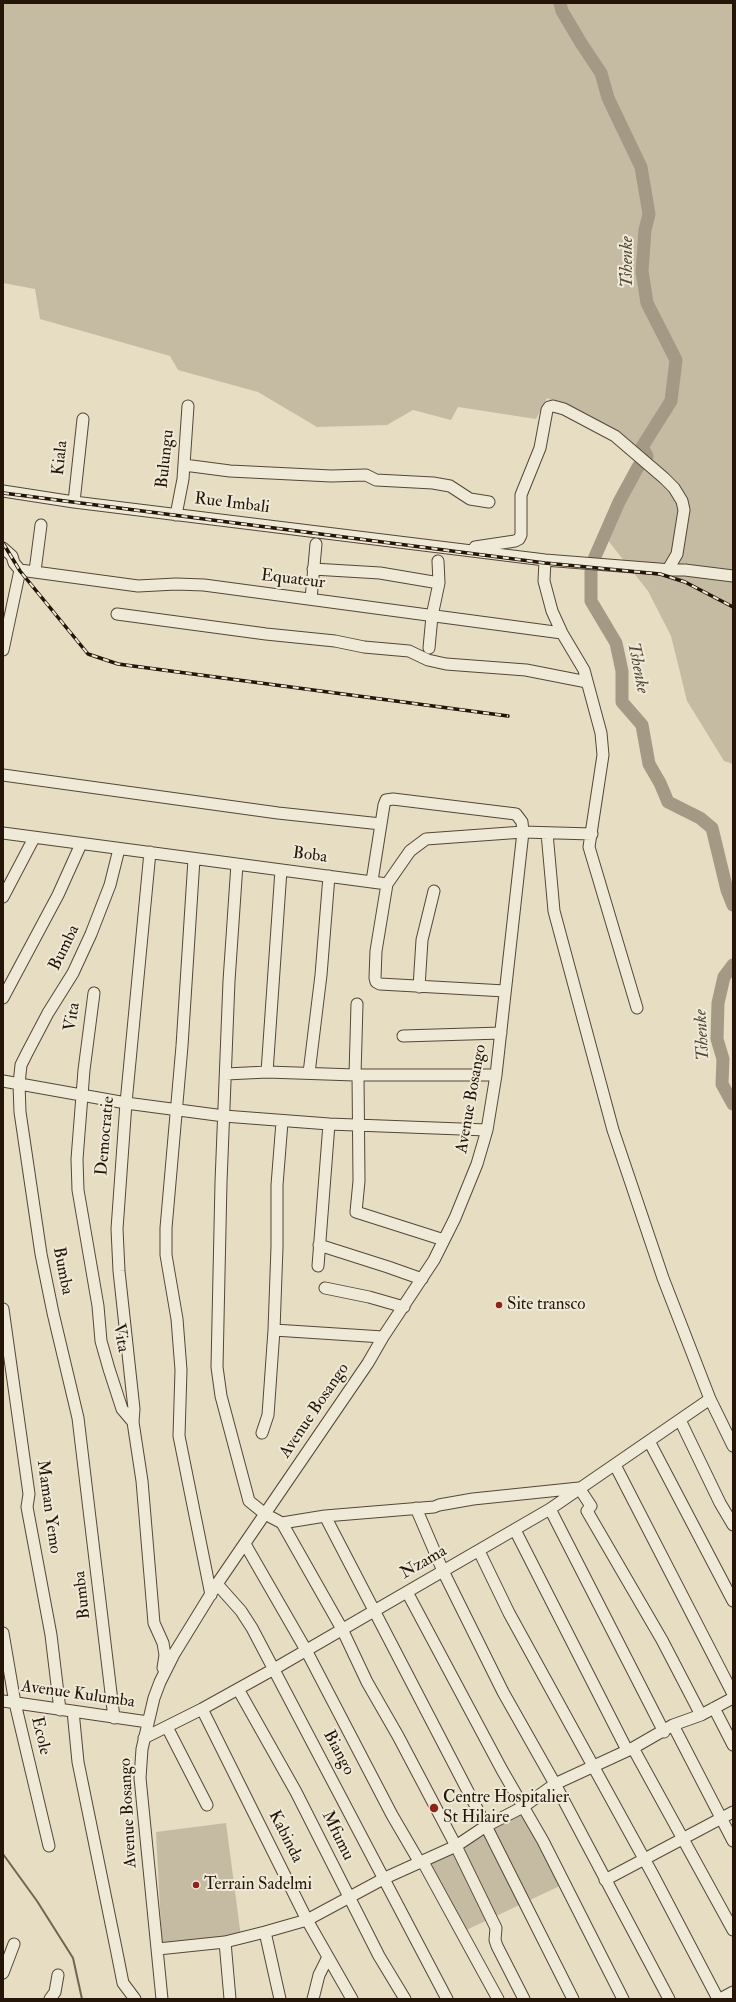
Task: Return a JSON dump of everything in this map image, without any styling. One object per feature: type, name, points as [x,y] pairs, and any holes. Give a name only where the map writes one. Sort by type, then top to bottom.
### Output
[{"type":"street","name":"Bulungu","points":[[176,515],[184,465],[188,406]]},
{"type":"street","points":[[458,549],[515,541],[519,539],[521,535],[521,495],[540,448],[543,425],[549,407],[557,406],[615,436],[669,482],[683,505],[677,554],[670,566],[671,570]]},
{"type":"street","name":"Kiala","points":[[74,502],[83,419]]},
{"type":"street","points":[[184,465],[230,471],[331,476],[366,475],[376,480],[433,483],[450,486],[470,499],[489,502]]},
{"type":"street","name":"Rue Imbali","points":[[3,491],[74,502],[458,549]]},
{"type":"street","points":[[35,571],[42,525]]},
{"type":"street","points":[[311,599],[316,544]]},
{"type":"street","points":[[3,548],[12,556],[14,562],[20,570],[3,650]]},
{"type":"street","points":[[458,549],[545,560],[685,570],[733,576]]},
{"type":"street","points":[[545,560],[544,581],[548,595],[562,633],[584,670],[601,733],[603,755],[589,847],[637,1008]]},
{"type":"street","points":[[429,648],[432,616],[439,583],[438,561]]},
{"type":"street","name":"Equateur","points":[[20,570],[138,586],[176,584],[204,585],[562,633]]},
{"type":"street","points":[[313,570],[380,573],[439,583]]},
{"type":"street","points":[[117,614],[266,634],[334,641],[364,647],[409,650],[428,660],[446,664],[526,670],[587,682]]},
{"type":"street","points":[[3,774],[278,813],[381,824]]},
{"type":"street","points":[[372,881],[386,800],[393,799],[516,814],[522,822],[523,832]]},
{"type":"street","points":[[505,991],[380,984],[374,978],[376,951],[387,884],[410,851],[426,839],[523,832],[592,834]]},
{"type":"street","name":"Avenue Bosango","points":[[162,1999],[140,1778],[144,1738],[160,1682],[217,1584],[368,1363],[383,1337],[422,1279],[455,1218],[477,1164],[487,1130],[496,1075],[523,832]]},
{"type":"street","name":"Boba","points":[[3,833],[387,884]]},
{"type":"street","points":[[547,833],[554,911],[613,1130],[663,1278],[710,1399],[733,1446]]},
{"type":"street","points":[[3,897],[34,838]]},
{"type":"street","points":[[3,998],[58,894],[81,844]]},
{"type":"street","name":"Bumba","points":[[114,1718],[78,1418],[53,1313],[42,1254],[21,1120],[19,1084],[21,1065],[48,1013],[73,972],[91,934],[110,885],[119,849]]},
{"type":"street","name":"Democratie","points":[[133,1422],[134,1409],[119,1271],[117,1229],[126,1103],[150,852]]},
{"type":"street","points":[[194,859],[182,1046],[175,1111],[166,1228],[166,1255],[176,1319],[181,1370],[179,1436],[211,1595]]},
{"type":"street","points":[[237,864],[229,981],[218,1283],[218,1382],[236,1457],[249,1501],[265,1514],[282,1523],[342,1629],[367,1682],[398,1736],[456,1846],[496,1928],[496,1946],[524,1999]]},
{"type":"street","points":[[267,1072],[281,870]]},
{"type":"street","points":[[309,1073],[321,976],[329,876]]},
{"type":"street","points":[[419,987],[422,940],[434,891]]},
{"type":"street","name":"Vita","points":[[94,993],[86,1043],[77,1176],[87,1250],[98,1306],[101,1341],[122,1409],[133,1422],[142,1481],[154,1623],[163,1643],[165,1655],[160,1682]]},
{"type":"street","points":[[357,1004],[359,1181],[356,1212],[444,1240]]},
{"type":"street","points":[[403,1036],[501,1033]]},
{"type":"street","points":[[226,1074],[267,1072],[357,1075],[496,1075]]},
{"type":"street","points":[[3,1082],[175,1111],[282,1122],[487,1130]]},
{"type":"street","points":[[262,1433],[268,1415],[274,1330],[277,1248],[277,1185],[282,1122]]},
{"type":"street","points":[[318,1266],[329,1124]]},
{"type":"street","points":[[319,1245],[422,1279]]},
{"type":"street","points":[[325,1288],[369,1297],[404,1307]]},
{"type":"street","name":"Maman Yemo","points":[[3,1309],[29,1494],[27,1507],[51,1635],[60,1710]]},
{"type":"street","points":[[274,1330],[383,1337]]},
{"type":"street","name":"Nzama","points":[[144,1738],[202,1709],[274,1669],[515,1530],[550,1509],[710,1399]]},
{"type":"street","points":[[680,1420],[720,1503],[733,1525]]},
{"type":"street","points":[[649,1441],[733,1601]]},
{"type":"street","points":[[615,1465],[733,1694]]},
{"type":"street","points":[[282,1523],[325,1516],[434,1507],[473,1500],[579,1488],[591,1506],[587,1511],[662,1640],[701,1715]]},
{"type":"street","points":[[416,1508],[443,1571],[502,1692],[555,1784],[669,1999]]},
{"type":"street","points":[[550,1509],[668,1728],[733,1841]]},
{"type":"street","points":[[325,1516],[486,1826],[573,1999]]},
{"type":"street","points":[[515,1530],[630,1749],[684,1840],[733,1930]]},
{"type":"street","points":[[245,1544],[306,1650],[392,1814],[421,1862],[498,1999]]},
{"type":"street","points":[[479,1551],[509,1613],[541,1669],[719,1999],[733,1992]]},
{"type":"street","name":"Biango","points":[[217,1584],[241,1611],[274,1669],[385,1878],[447,1999]]},
{"type":"street","points":[[407,1592],[523,1807],[552,1857],[623,1999]]},
{"type":"street","name":"Ecole","points":[[3,1633],[15,1703],[49,1846]]},
{"type":"street","name":"Mfumu","points":[[238,1689],[296,1792],[379,1956],[405,1999]]},
{"type":"street","points":[[158,1949],[225,1942],[307,1920],[385,1878],[456,1846],[486,1826],[523,1807],[555,1784],[630,1749],[668,1728],[701,1715],[733,1698]]},
{"type":"street","name":"Avenue Kulumba","points":[[3,1700],[60,1710],[148,1722]]},
{"type":"street","points":[[714,1708],[733,1745]]},
{"type":"street","name":"Kabinda","points":[[202,1709],[307,1920],[352,1999]]},
{"type":"street","points":[[73,1711],[78,1762],[123,1983],[135,1999]]},
{"type":"street","points":[[167,1727],[206,1805]]},
{"type":"street","points":[[605,1880],[684,1840],[733,1812]]},
{"type":"street","points":[[266,1932],[280,1999]]},
{"type":"street","points":[[225,1942],[230,1999]]},
{"type":"street","points":[[3,1973],[14,1944]]},
{"type":"street","points":[[313,1999],[319,1975],[328,1956]]},
{"type":"street","points":[[50,1999],[55,1992],[58,1975]]},
{"type":"shaded area","points":[[3,3],[733,3],[733,764],[724,761],[687,701],[671,636],[648,591],[606,538],[640,466],[621,436],[547,398],[536,419],[458,407],[451,420],[413,410],[387,425],[317,427],[258,392],[178,370],[170,356],[40,319],[35,289],[3,283]]},
{"type":"shaded area","points":[[523,1810],[564,1884],[460,1933],[421,1859]]},
{"type":"shaded area","name":"Terrain Sadelmi","points":[[226,1823],[241,1937],[162,1946],[156,1832]]},
{"type":"waterway","name":"Tshenke","points":[[560,3],[562,11],[601,73],[608,98],[641,167],[649,214],[645,230],[642,271],[647,303],[676,360],[671,401],[642,447],[647,456],[638,467],[619,502],[594,559]]},
{"type":"waterway","name":"Tshenke","points":[[591,572],[591,601],[616,643],[622,671],[622,702],[642,725],[649,764],[660,783],[668,802],[700,818],[712,828],[727,890],[733,905]]},
{"type":"waterway","name":"Tshenke","points":[[733,965],[724,977],[718,1003],[717,1039],[723,1059],[722,1084],[733,1104]]},
{"type":"waterway","points":[[3,1854],[37,1901],[73,1958],[82,1999]]},
{"type":"railway","points":[[3,493],[545,563],[660,574],[685,582],[733,607]]},
{"type":"railway","points":[[3,543],[20,571],[88,654],[118,664],[508,716]]},
{"type":"place","name":"Site transco","points":[[499,1305]]},
{"type":"place","name":"Centre Hospitalier St Hilaire","points":[[434,1808]]},
{"type":"place","name":"Terrain Sadelmi","points":[[196,1885]]}]
